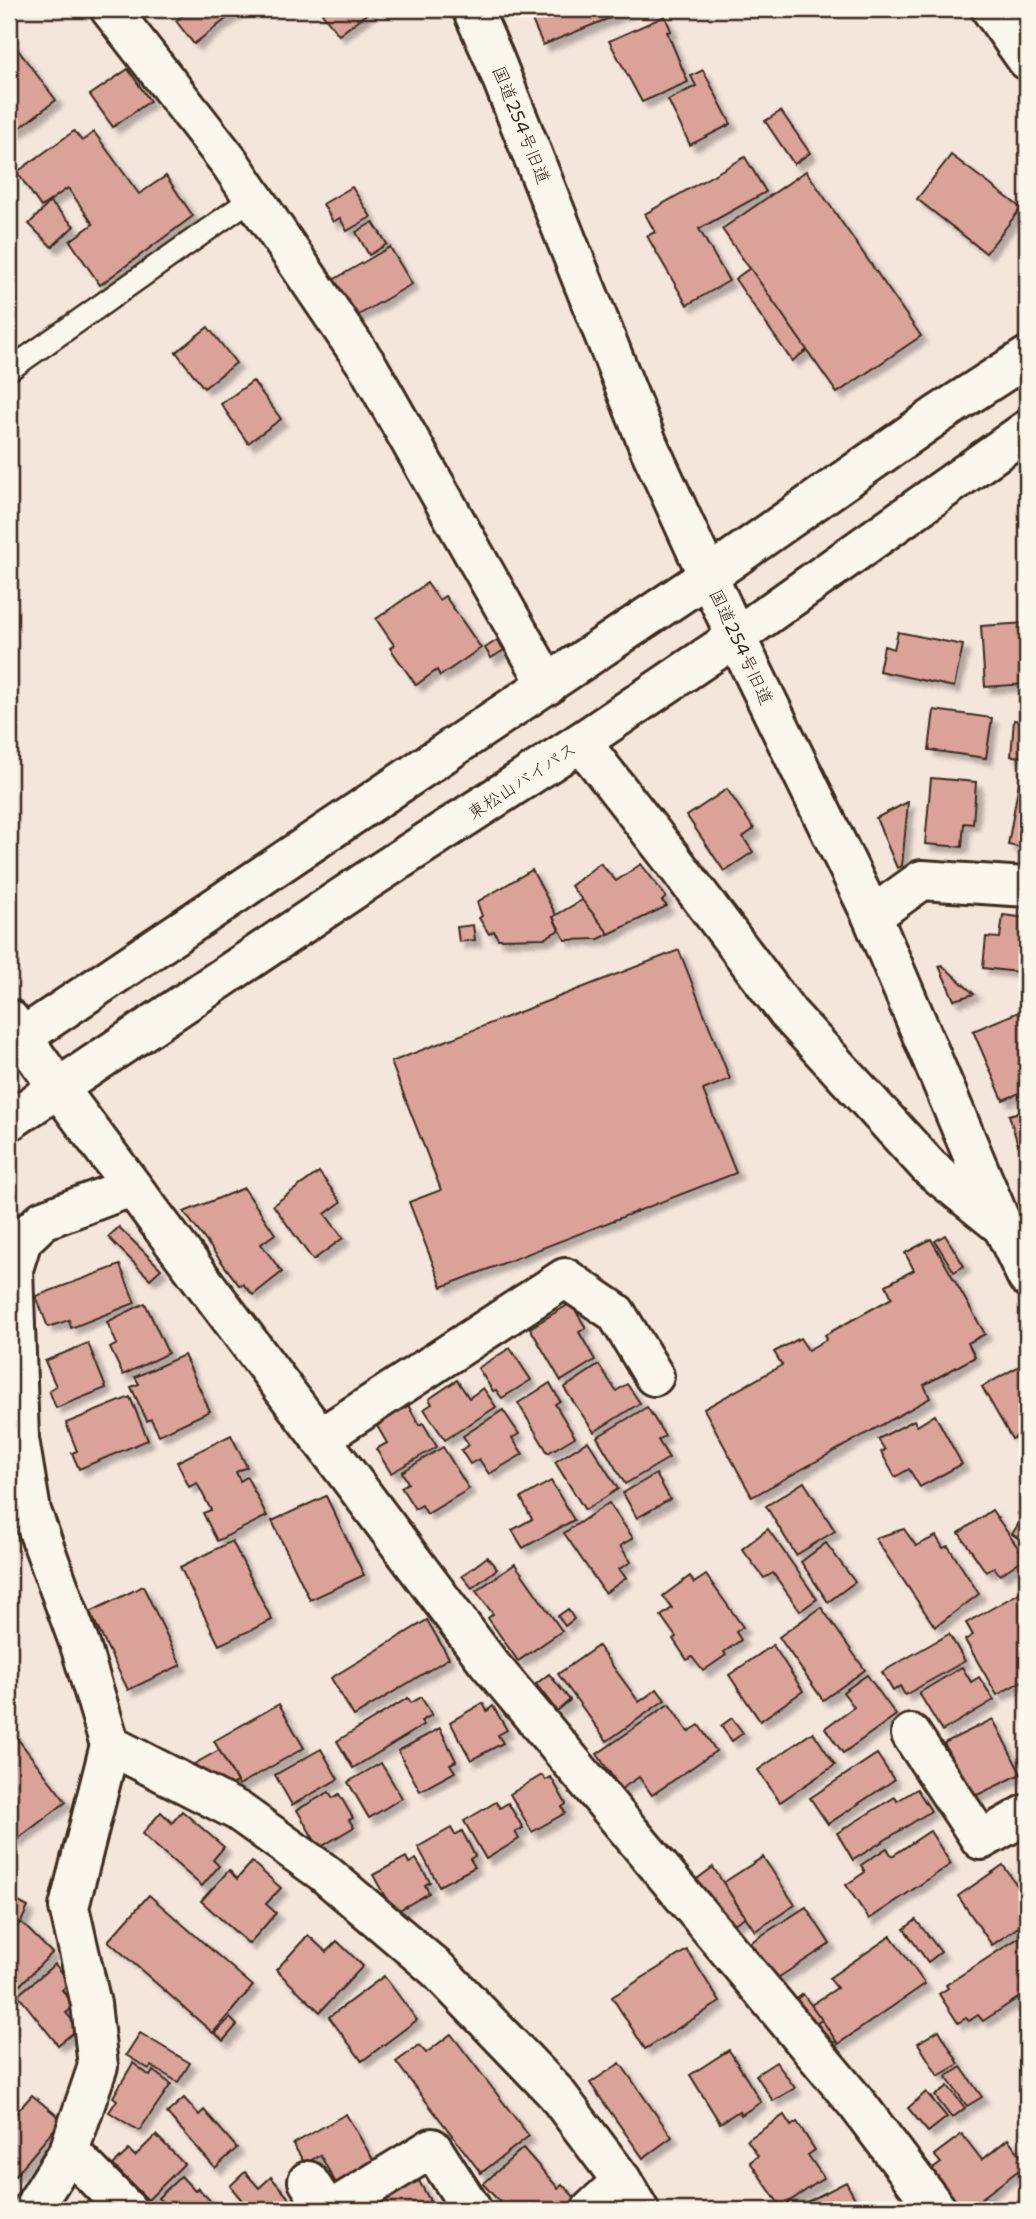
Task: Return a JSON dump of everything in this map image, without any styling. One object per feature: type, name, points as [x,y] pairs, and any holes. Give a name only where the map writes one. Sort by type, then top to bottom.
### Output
[{"type":"main road","points":[[110,9],[230,163],[369,368],[548,684]]},
{"type":"main road","name":"国道254号旧道","points":[[472,9],[649,447],[736,637],[872,916],[1027,1278]]},
{"type":"main road","points":[[991,9],[1027,60]]},
{"type":"main road","points":[[936,416],[1027,340]]},
{"type":"main road","points":[[937,2210],[858,2105],[488,1662],[59,1089],[13,1034],[548,684],[936,416],[1027,357]]},
{"type":"main road","name":"東松山バイパス","points":[[9,1121],[736,637],[1027,430]]},
{"type":"main road","points":[[975,466],[1027,442]]},
{"type":"main road","points":[[581,742],[788,1013],[930,1168],[1003,1227]]},
{"type":"main road","points":[[872,916],[922,880],[1027,887]]},
{"type":"main road","points":[[32,2210],[69,2151],[98,2066],[91,2004],[69,1907],[110,1745],[81,1648],[31,1511],[14,1441],[13,1269],[22,1240],[43,1220],[131,1186]]},
{"type":"main road","points":[[320,1438],[565,1278],[616,1313],[654,1376]]},
{"type":"main road","points":[[911,1734],[981,1840],[1027,1814]]},
{"type":"main road","points":[[110,1745],[238,1811],[323,1872],[437,1969],[556,2093],[631,2196],[591,2210]]},
{"type":"main road","points":[[322,2200],[432,2148],[472,2210]]},
{"type":"main road","points":[[69,2151],[127,2210]]},
{"type":"lane","points":[[9,370],[254,197]]},
{"type":"building","points":[[191,9],[239,9],[194,44],[176,21]]},
{"type":"building","points":[[319,9],[367,9],[369,12],[339,35]]},
{"type":"building","points":[[527,9],[632,9],[543,45]]},
{"type":"building","points":[[665,16],[671,31],[667,32],[688,82],[642,102],[609,41]]},
{"type":"building","points":[[9,38],[56,100],[9,136]]},
{"type":"building","points":[[128,69],[150,101],[113,127],[90,95]]},
{"type":"building","points":[[703,70],[731,124],[690,145],[668,100],[696,86],[691,76]]},
{"type":"building","points":[[781,111],[810,153],[794,164],[765,121]]},
{"type":"building","points":[[74,131],[82,141],[94,132],[139,194],[166,176],[193,216],[100,285],[70,241],[93,224],[68,188],[41,207],[17,172]]},
{"type":"building","points":[[951,155],[1021,208],[986,253],[917,199]]},
{"type":"building","points":[[745,157],[766,192],[699,229],[729,281],[687,305],[647,236],[655,232],[645,214]]},
{"type":"building","points":[[806,171],[921,336],[837,393],[722,229]]},
{"type":"building","points":[[352,187],[371,217],[347,231],[340,218],[333,222],[323,204]]},
{"type":"building","points":[[50,202],[74,226],[52,247],[29,224]]},
{"type":"building","points":[[373,222],[387,244],[369,255],[356,232]]},
{"type":"building","points":[[390,247],[412,284],[355,317],[333,280]]},
{"type":"building","points":[[750,268],[807,350],[792,361],[735,279]]},
{"type":"building","points":[[208,327],[236,363],[204,388],[176,352]]},
{"type":"building","points":[[253,381],[281,419],[248,443],[221,404]]},
{"type":"building","points":[[427,583],[439,600],[445,596],[481,648],[440,676],[437,670],[416,685],[390,648],[394,645],[376,619]]},
{"type":"building","points":[[1027,623],[1027,684],[985,687],[981,626]]},
{"type":"building","points":[[898,632],[963,645],[954,687],[879,671],[884,646],[894,649]]},
{"type":"building","points":[[497,640],[504,650],[491,658],[485,648]]},
{"type":"building","points":[[934,710],[992,718],[986,758],[929,750]]},
{"type":"building","points":[[1014,720],[1027,722],[1027,757],[1011,756]]},
{"type":"building","points":[[931,778],[976,782],[973,824],[964,823],[962,847],[925,844]]},
{"type":"building","points":[[1019,782],[1027,783],[1027,849],[1008,845]]},
{"type":"building","points":[[727,789],[754,829],[743,837],[753,852],[724,871],[687,816]]},
{"type":"building","points":[[908,802],[902,866],[897,868],[876,818]]},
{"type":"building","points":[[600,863],[616,881],[641,864],[666,897],[662,901],[667,906],[609,934],[571,886]]},
{"type":"building","points":[[532,870],[556,915],[553,917],[559,930],[545,938],[498,939],[494,931],[489,934],[479,918],[482,916],[477,902]]},
{"type":"building","points":[[582,900],[609,934],[599,939],[565,940],[553,917]]},
{"type":"building","points":[[1003,915],[1027,918],[1027,973],[983,968],[986,937],[1000,938]]},
{"type":"building","points":[[473,925],[475,940],[459,942],[457,927]]},
{"type":"building","points":[[679,950],[730,1079],[703,1090],[736,1173],[442,1287],[409,1202],[441,1190],[391,1062]]},
{"type":"building","points":[[942,965],[974,994],[954,1000],[939,966]]},
{"type":"building","points":[[1021,1011],[1027,1024],[1027,1090],[1003,1100],[973,1031]]},
{"type":"building","points":[[1027,1110],[1027,1142],[1018,1145],[1009,1115]]},
{"type":"building","points":[[319,1172],[341,1202],[325,1214],[343,1238],[313,1260],[273,1205]]},
{"type":"building","points":[[244,1188],[275,1234],[261,1244],[282,1272],[253,1295],[243,1284],[239,1285],[184,1212]]},
{"type":"building","points":[[119,1227],[161,1269],[150,1279],[108,1237]]},
{"type":"building","points":[[945,1235],[964,1266],[954,1272],[935,1241]]},
{"type":"building","points":[[931,1239],[985,1334],[968,1343],[975,1357],[924,1385],[930,1398],[752,1497],[704,1409],[782,1365],[774,1352],[800,1338],[808,1350],[827,1339],[825,1335],[892,1298],[886,1285],[914,1270],[905,1253]]},
{"type":"building","points":[[120,1265],[135,1303],[71,1328],[69,1320],[48,1327],[36,1296]]},
{"type":"building","points":[[145,1303],[168,1353],[123,1375],[110,1348],[117,1344],[107,1322]]},
{"type":"building","points":[[571,1303],[586,1328],[579,1332],[595,1360],[561,1381],[530,1328]]},
{"type":"building","points":[[88,1343],[106,1388],[56,1408],[49,1390],[56,1386],[45,1361]]},
{"type":"building","points":[[510,1348],[531,1380],[502,1398],[496,1390],[493,1391],[478,1368]]},
{"type":"building","points":[[184,1355],[210,1411],[159,1435],[151,1419],[147,1421],[131,1387],[139,1384],[135,1377]]},
{"type":"building","points":[[1025,1363],[1027,1430],[1012,1439],[982,1387]]},
{"type":"building","points":[[599,1365],[616,1391],[627,1384],[640,1403],[594,1432],[564,1388]]},
{"type":"building","points":[[457,1380],[469,1398],[483,1388],[496,1407],[445,1440],[424,1409],[432,1404],[429,1399]]},
{"type":"building","points":[[550,1383],[560,1401],[555,1404],[575,1437],[548,1453],[518,1403]]},
{"type":"building","points":[[130,1397],[148,1440],[79,1469],[72,1453],[77,1451],[66,1423]]},
{"type":"building","points":[[408,1405],[419,1425],[423,1423],[437,1447],[391,1473],[376,1449],[387,1443],[376,1424]]},
{"type":"building","points":[[647,1407],[665,1436],[658,1440],[669,1458],[625,1484],[597,1437]]},
{"type":"building","points":[[503,1410],[519,1434],[512,1438],[523,1454],[489,1474],[479,1459],[470,1464],[461,1450],[469,1445],[463,1436]]},
{"type":"building","points":[[935,1415],[962,1464],[920,1487],[909,1469],[895,1477],[881,1452],[885,1450],[878,1439],[914,1420],[917,1426]]},
{"type":"building","points":[[231,1435],[247,1467],[236,1472],[240,1481],[247,1477],[267,1516],[217,1541],[203,1513],[211,1510],[197,1483],[189,1487],[177,1462]]},
{"type":"building","points":[[588,1441],[618,1489],[585,1510],[555,1462]]},
{"type":"building","points":[[443,1447],[469,1489],[427,1514],[422,1505],[415,1509],[401,1487],[408,1483],[402,1472]]},
{"type":"building","points":[[656,1474],[670,1499],[637,1518],[623,1493]]},
{"type":"building","points":[[551,1481],[574,1520],[523,1548],[512,1530],[532,1519],[521,1498]]},
{"type":"building","points":[[804,1482],[835,1531],[796,1555],[766,1506]]},
{"type":"building","points":[[326,1496],[364,1575],[310,1600],[272,1521]]},
{"type":"building","points":[[1027,1501],[1027,1551],[1022,1548],[1025,1543],[1012,1534],[1023,1517],[1018,1514]]},
{"type":"building","points":[[609,1503],[633,1538],[620,1546],[631,1562],[619,1569],[626,1578],[605,1593],[564,1533]]},
{"type":"building","points":[[992,1510],[1025,1558],[1000,1575],[994,1567],[986,1572],[959,1533]]},
{"type":"building","points":[[768,1529],[817,1599],[800,1611],[773,1573],[764,1578],[742,1549]]},
{"type":"building","points":[[904,1529],[916,1546],[936,1536],[943,1548],[948,1546],[979,1594],[935,1627],[875,1538]]},
{"type":"building","points":[[232,1541],[272,1620],[219,1645],[180,1567]]},
{"type":"building","points":[[826,1543],[855,1582],[828,1602],[801,1562]]},
{"type":"building","points":[[487,1557],[497,1569],[472,1588],[462,1576]]},
{"type":"building","points":[[515,1564],[562,1631],[518,1661],[488,1618],[493,1614],[476,1591]]},
{"type":"building","points":[[706,1575],[743,1627],[736,1632],[741,1640],[724,1652],[726,1655],[703,1671],[692,1657],[687,1660],[673,1639],[676,1637],[661,1616],[672,1608],[663,1596],[690,1576],[694,1583]]},
{"type":"building","points":[[143,1586],[181,1665],[128,1690],[90,1612]]},
{"type":"building","points":[[1021,1592],[1027,1602],[1027,1661],[1021,1664],[1027,1678],[997,1695],[965,1640],[973,1635],[966,1623]]},
{"type":"building","points":[[821,1607],[865,1670],[823,1700],[779,1637]]},
{"type":"building","points":[[568,1609],[574,1619],[565,1626],[558,1616]]},
{"type":"building","points":[[427,1620],[449,1658],[354,1716],[331,1678]]},
{"type":"building","points":[[949,1634],[965,1661],[905,1695],[900,1686],[893,1691],[882,1672]]},
{"type":"building","points":[[773,1645],[803,1691],[760,1721],[729,1675]]},
{"type":"building","points":[[598,1646],[639,1702],[657,1689],[665,1700],[607,1741],[558,1674]]},
{"type":"building","points":[[962,1667],[971,1682],[979,1677],[994,1700],[942,1731],[919,1693]]},
{"type":"building","points":[[549,1674],[570,1700],[557,1711],[536,1684]]},
{"type":"building","points":[[867,1675],[896,1715],[843,1753],[825,1728],[854,1707],[843,1692]]},
{"type":"building","points":[[421,1697],[432,1715],[421,1721],[424,1725],[353,1768],[337,1741],[408,1698],[411,1703]]},
{"type":"building","points":[[483,1703],[487,1711],[493,1706],[507,1730],[498,1735],[503,1743],[471,1760],[450,1722]]},
{"type":"building","points":[[279,1704],[304,1748],[239,1785],[214,1741]]},
{"type":"building","points":[[669,1704],[688,1732],[699,1725],[716,1751],[652,1795],[639,1777],[621,1789],[597,1754]]},
{"type":"building","points":[[732,1718],[743,1733],[732,1741],[721,1726]]},
{"type":"building","points":[[993,1719],[1021,1774],[971,1798],[944,1743]]},
{"type":"building","points":[[440,1728],[456,1761],[450,1764],[455,1772],[420,1791],[398,1751]]},
{"type":"building","points":[[11,1730],[66,1802],[15,1841],[9,1833]]},
{"type":"building","points":[[813,1732],[835,1765],[780,1802],[758,1770]]},
{"type":"building","points":[[321,1749],[338,1779],[292,1805],[275,1775]]},
{"type":"building","points":[[219,1750],[237,1782],[229,1786],[189,1767]]},
{"type":"building","points":[[877,1754],[894,1780],[828,1824],[810,1798]]},
{"type":"building","points":[[381,1763],[402,1798],[369,1818],[348,1782]]},
{"type":"building","points":[[542,1775],[546,1780],[551,1777],[566,1804],[562,1807],[565,1813],[532,1832],[510,1794]]},
{"type":"building","points":[[917,1789],[931,1811],[853,1860],[837,1833],[895,1797],[897,1801]]},
{"type":"building","points":[[329,1792],[333,1798],[339,1794],[353,1818],[349,1820],[354,1827],[319,1848],[297,1810]]},
{"type":"building","points":[[496,1802],[500,1808],[508,1803],[523,1828],[515,1832],[519,1839],[486,1859],[464,1821]]},
{"type":"building","points":[[182,1811],[224,1847],[213,1860],[219,1866],[202,1886],[142,1834],[161,1812],[172,1823]]},
{"type":"building","points":[[451,1828],[455,1835],[462,1831],[475,1856],[470,1859],[475,1867],[439,1886],[418,1847]]},
{"type":"building","points":[[930,1831],[951,1864],[869,1919],[846,1885],[865,1872],[861,1865],[887,1848],[892,1856]]},
{"type":"building","points":[[406,1857],[409,1863],[416,1859],[430,1882],[425,1885],[429,1893],[394,1913],[373,1875]]},
{"type":"building","points":[[763,1857],[795,1905],[755,1931],[723,1883]]},
{"type":"building","points":[[252,1862],[281,1888],[266,1904],[276,1913],[249,1944],[201,1901],[229,1870],[237,1879]]},
{"type":"building","points":[[1003,1865],[1027,1900],[1027,1921],[992,1945],[958,1896]]},
{"type":"building","points":[[713,1867],[745,1917],[729,1927],[693,1882]]},
{"type":"building","points":[[149,1895],[253,1986],[213,2033],[108,1941]]},
{"type":"building","points":[[9,1897],[28,1907],[21,1922],[9,1935]]},
{"type":"building","points":[[806,1907],[830,1944],[773,1981],[748,1944]]},
{"type":"building","points":[[916,1920],[941,1952],[928,1962],[904,1929]]},
{"type":"building","points":[[21,1922],[52,1953],[16,1989],[9,1982],[9,1935]]},
{"type":"building","points":[[308,1935],[326,1952],[337,1941],[363,1966],[320,2012],[276,1970]]},
{"type":"building","points":[[1023,1935],[1027,1942],[1027,1992],[983,2021],[978,2015],[969,2021],[966,2018],[958,2023],[939,1994],[948,1988],[946,1985]]},
{"type":"building","points":[[891,1936],[925,1984],[838,2044],[811,2005],[837,1988],[829,1978]]},
{"type":"building","points":[[687,1950],[720,2002],[645,2049],[612,1997]]},
{"type":"building","points":[[55,1964],[70,1983],[62,1990],[75,2006],[66,2013],[79,2028],[58,2045],[18,1995]]},
{"type":"building","points":[[384,1976],[417,2020],[362,2061],[329,2017]]},
{"type":"building","points":[[803,1994],[822,2020],[811,2027],[792,2003]]},
{"type":"building","points":[[230,2018],[237,2025],[223,2041],[215,2033]]},
{"type":"building","points":[[822,2020],[836,2041],[827,2047],[811,2027]]},
{"type":"building","points":[[939,2030],[959,2064],[938,2076],[918,2043]]},
{"type":"building","points":[[140,2033],[190,2063],[178,2082],[126,2055]]},
{"type":"building","points":[[451,2034],[529,2136],[481,2173],[396,2062],[419,2045],[426,2053]]},
{"type":"building","points":[[729,2050],[761,2102],[741,2115],[739,2111],[720,2123],[690,2075]]},
{"type":"building","points":[[776,2062],[795,2088],[773,2101],[756,2075]]},
{"type":"building","points":[[133,2063],[150,2076],[153,2071],[171,2084],[139,2131],[109,2112],[117,2100],[113,2097]]},
{"type":"building","points":[[620,2063],[672,2137],[643,2158],[590,2083]]},
{"type":"building","points":[[961,2067],[982,2097],[967,2106],[946,2077]]},
{"type":"building","points":[[948,2086],[965,2108],[952,2118],[935,2096]]},
{"type":"building","points":[[926,2092],[947,2117],[928,2132],[908,2108]]},
{"type":"building","points":[[32,2095],[62,2120],[15,2176],[9,2171],[9,2107],[16,2113]]},
{"type":"building","points":[[184,2098],[199,2115],[204,2110],[237,2148],[215,2168],[167,2113]]},
{"type":"building","points":[[346,2114],[375,2163],[337,2185],[320,2155],[305,2164],[293,2144]]},
{"type":"building","points":[[784,2115],[791,2126],[797,2122],[815,2150],[808,2155],[824,2178],[781,2207],[750,2162],[758,2156],[747,2140]]},
{"type":"building","points":[[962,2134],[982,2160],[1008,2139],[1027,2164],[966,2210],[961,2210],[930,2171],[941,2163],[934,2155]]},
{"type":"building","points":[[156,2135],[184,2164],[148,2200],[113,2165],[129,2150],[135,2156]]},
{"type":"building","points":[[523,2148],[558,2188],[562,2184],[579,2202],[570,2210],[507,2210],[483,2184]]},
{"type":"building","points":[[245,2172],[259,2188],[271,2177],[292,2202],[283,2210],[250,2210],[230,2186]]},
{"type":"building","points":[[181,2176],[195,2191],[198,2188],[219,2210],[170,2210],[158,2198]]},
{"type":"building","points":[[418,2179],[435,2210],[386,2210],[380,2199]]},
{"type":"building","points":[[846,2182],[861,2210],[791,2210]]}]
